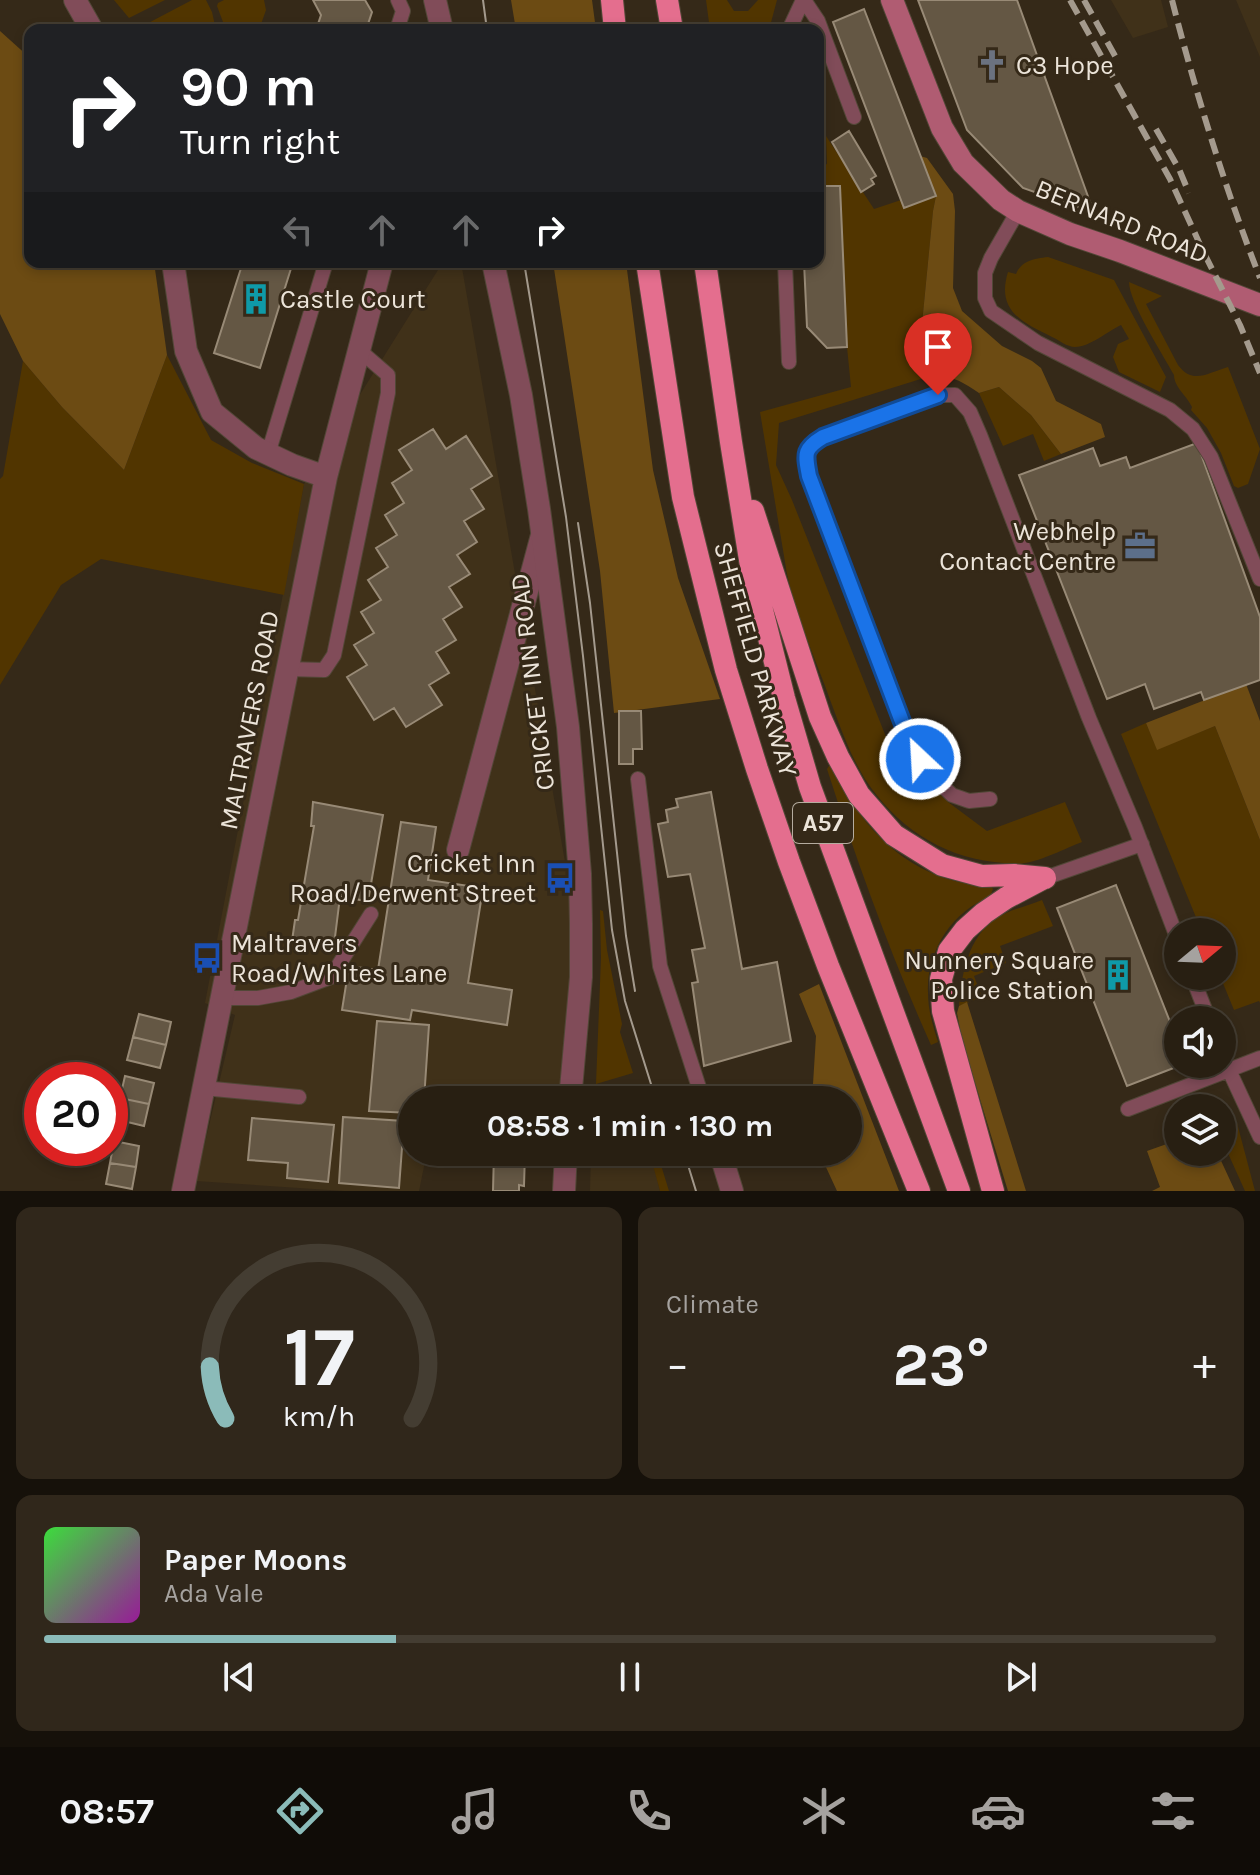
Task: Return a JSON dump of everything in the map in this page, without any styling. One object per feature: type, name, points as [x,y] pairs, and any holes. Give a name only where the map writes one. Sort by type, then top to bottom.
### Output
[{"type":"highway","points":[[612,0],[614,24]]},
{"type":"highway","points":[[667,0],[671,24]]},
{"type":"highway","name":"SHEFFIELD PARKWAY","points":[[648,268],[683,497],[726,670],[789,862],[919,1191]]},
{"type":"highway","name":"SHEFFIELD PARKWAY","points":[[706,268],[751,566],[784,698],[810,787],[959,1191]]},
{"type":"highway","points":[[731,442],[820,717],[859,795],[894,835],[942,865],[982,876],[1045,878]]},
{"type":"highway","points":[[993,1191],[943,1011],[941,979],[949,951],[965,930],[1006,898],[1045,878]]},
{"type":"main road","name":"BERNARD ROAD","points":[[892,0],[942,128],[963,163],[982,183],[1018,211],[1070,234],[1260,305]]},
{"type":"street","points":[[75,0],[89,24]]},
{"type":"street","points":[[435,0],[441,24]]},
{"type":"street","points":[[174,268],[186,351],[212,412],[256,448],[326,477]]},
{"type":"street","name":"MALTRAVERS ROAD","points":[[183,1191],[326,477],[380,268]]},
{"type":"street","name":"CRICKET INN ROAD","points":[[494,268],[521,395],[568,727],[580,874],[581,977],[571,1086]]},
{"type":"street","points":[[458,850],[542,534]]},
{"type":"street","points":[[564,1191],[565,1166]]},
{"type":"street","points":[[724,1166],[732,1191]]},
{"type":"lane","points":[[398,0],[403,11],[399,24]]},
{"type":"lane","points":[[791,24],[799,4],[804,0],[819,24]]},
{"type":"lane","points":[[824,37],[854,117]]},
{"type":"lane","points":[[1018,211],[985,273],[985,298],[991,311],[1038,343],[1170,410],[1193,429],[1211,457],[1260,579]]},
{"type":"lane","points":[[268,454],[324,268]]},
{"type":"lane","points":[[785,268],[789,362]]},
{"type":"lane","points":[[287,669],[324,670],[334,655],[388,393],[388,375],[359,350]]},
{"type":"lane","points":[[990,799],[969,801],[952,795],[924,768],[909,740],[809,476],[805,457],[810,445],[823,437],[938,395],[955,395],[975,423],[1170,918]]},
{"type":"lane","points":[[638,779],[660,966],[699,1086]]},
{"type":"lane","points":[[1045,878],[1142,844]]},
{"type":"lane","points":[[222,998],[258,998],[291,992],[331,977],[371,914]]},
{"type":"lane","points":[[1236,1066],[1260,1058]]},
{"type":"lane","points":[[1128,1109],[1206,1078]]},
{"type":"lane","points":[[1232,1078],[1260,1137]]},
{"type":"lane","points":[[203,1088],[299,1097]]},
{"type":"shaded area","points":[[114,0],[165,0],[129,18]]},
{"type":"shaded area","points":[[192,0],[206,0],[215,24],[146,24]]},
{"type":"shaded area","points":[[224,0],[264,0],[266,10],[261,24],[224,24],[218,3]]},
{"type":"shaded area","points":[[511,0],[592,0],[595,24],[515,24]]},
{"type":"shaded area","points":[[706,0],[727,0],[734,11],[748,11],[758,0],[777,0],[771,24],[709,24]]},
{"type":"shaded area","points":[[1111,0],[1161,0],[1168,27],[1133,38]]},
{"type":"shaded area","points":[[1236,0],[1260,0],[1260,57]]},
{"type":"shaded area","points":[[0,31],[24,53],[24,268],[155,268],[167,355],[124,470],[62,407],[23,361],[0,314]]},
{"type":"shaded area","points":[[826,136],[874,209],[901,200],[904,208],[936,196],[918,365],[924,378],[779,423],[776,465],[892,752],[907,746],[919,773],[948,802],[987,831],[1065,802],[1082,842],[1031,862],[994,862],[955,853],[920,836],[890,811],[865,779],[852,755],[794,601],[760,412],[851,387],[840,186],[825,186]]},
{"type":"shaded area","points":[[920,156],[927,158],[953,194],[953,288],[962,311],[1002,346],[1041,368],[1056,401],[1101,424],[1105,437],[1061,454],[1031,415],[999,387],[979,393],[953,379],[924,378],[918,365],[936,196]]},
{"type":"shaded area","points":[[1048,257],[1114,280],[1166,377],[1160,392],[1119,372],[1113,357],[1118,344],[1129,339],[1121,325],[1087,344],[1072,347],[1014,314],[1006,296],[1008,272],[1016,274],[1025,263]]},
{"type":"shaded area","points":[[439,268],[462,268],[578,937],[562,1086],[398,1086],[398,1166],[424,1166],[419,1191],[344,1191],[196,1181],[235,1015],[205,1003],[304,484]]},
{"type":"shaded area","points":[[554,268],[627,268],[653,470],[678,578],[720,699],[614,713],[600,571]]},
{"type":"shaded area","points":[[1129,282],[1162,296],[1146,304],[1184,371],[1189,375],[1201,376],[1228,367],[1260,449],[1248,484],[1238,488],[1234,486],[1221,453],[1207,428],[1191,410],[1140,315]]},
{"type":"shaded area","points":[[167,355],[211,440],[252,463],[304,484],[284,595],[101,559],[61,585],[0,685],[0,479],[23,361],[62,407],[124,470]]},
{"type":"shaded area","points":[[999,387],[1031,415],[1061,454],[1044,461],[1033,434],[1003,446],[979,393]]},
{"type":"shaded area","points":[[1246,684],[1260,721],[1260,840],[1215,726],[1157,750],[1146,723]]},
{"type":"shaded area","points":[[1146,723],[1157,749],[1215,726],[1260,840],[1260,1003],[1236,1009],[1236,1006],[1232,1006],[1226,990],[1236,990],[1236,918],[1196,918],[1121,734]]},
{"type":"shaded area","points":[[832,766],[859,812],[894,850],[938,876],[991,886],[993,889],[990,897],[976,903],[953,923],[937,948],[928,993],[938,1042],[931,1045],[875,908],[827,769]]},
{"type":"shaded area","points":[[1042,900],[1053,926],[1000,946],[1006,963],[974,976],[982,997],[959,1006],[965,965],[983,930],[1006,913]]},
{"type":"shaded area","points":[[600,910],[603,911],[607,950],[622,1024],[620,1032],[633,1073],[596,1084],[601,958]]},
{"type":"shaded area","points":[[819,984],[858,1086],[813,1086],[816,1036],[799,994]]},
{"type":"shaded area","points":[[967,1002],[1026,1191],[1008,1191],[962,1040],[957,1013],[959,1006]]},
{"type":"shaded area","points":[[862,1095],[899,1191],[837,1191],[825,1166],[862,1166]]},
{"type":"shaded area","points":[[1236,1123],[1255,1191],[1245,1191],[1234,1166]]},
{"type":"shaded area","points":[[1164,1145],[1164,1166],[1223,1166],[1235,1191],[1152,1191],[1160,1187],[1147,1151]]},
{"type":"shaded area","points":[[591,1166],[654,1166],[660,1191],[590,1191]]},
{"type":"shaded area","points":[[653,1166],[661,1166],[669,1191],[660,1191]]},
{"type":"building","points":[[313,0],[365,0],[372,12],[368,24],[318,24],[321,15]]},
{"type":"building","name":"C3 Hope","points":[[918,0],[1017,0],[1094,213],[1023,188],[967,130]]},
{"type":"building","points":[[864,9],[936,196],[904,208],[833,22]]},
{"type":"building","points":[[849,131],[876,176],[871,179],[874,184],[861,192],[832,142]]},
{"type":"building","points":[[824,165],[825,186],[840,186],[847,347],[827,348],[807,327],[804,268],[824,268]]},
{"type":"building","name":"Castle Court","points":[[241,268],[291,268],[260,368],[214,353]]},
{"type":"building","points":[[433,429],[446,449],[466,436],[492,476],[471,489],[484,509],[464,521],[477,542],[457,555],[470,574],[449,587],[462,607],[443,619],[456,640],[436,652],[449,673],[429,685],[442,705],[406,727],[394,708],[374,720],[347,677],[367,665],[354,645],[374,633],[361,612],[381,600],[368,580],[388,567],[376,548],[397,535],[385,515],[404,503],[392,483],[412,470],[399,450]]},
{"type":"building","name":"Webhelp Contact Centre","points":[[1197,443],[1260,617],[1260,680],[1204,700],[1201,692],[1154,709],[1145,684],[1107,699],[1019,475],[1093,448],[1100,466],[1126,457],[1130,468]]},
{"type":"building","points":[[619,711],[641,711],[642,749],[633,749],[633,764],[619,764]]},
{"type":"building","points":[[711,792],[742,969],[777,962],[791,1041],[704,1066],[692,983],[698,982],[692,950],[705,948],[690,874],[668,877],[658,824],[668,822],[666,810],[678,807],[676,799]]},
{"type":"building","points":[[313,802],[383,815],[368,901],[340,897],[334,945],[318,942],[318,946],[292,941],[314,826],[311,826]]},
{"type":"building","points":[[401,822],[436,827],[428,880],[483,888],[468,983],[512,990],[507,1025],[412,1010],[410,1020],[342,1010],[349,966],[378,970]]},
{"type":"building","name":"Nunnery Square Police Station","points":[[1116,885],[1164,1007],[1164,1072],[1127,1086],[1057,908]]},
{"type":"building","points":[[139,1014],[171,1022],[166,1045],[133,1037]]},
{"type":"building","points":[[377,1021],[429,1025],[425,1086],[398,1086],[398,1112],[369,1111]]},
{"type":"building","points":[[133,1037],[166,1045],[160,1068],[127,1060]]},
{"type":"building","points":[[128,1077],[154,1083],[149,1104],[128,1100]]},
{"type":"building","points":[[128,1100],[149,1104],[144,1126],[128,1122]]},
{"type":"building","points":[[343,1117],[398,1121],[399,1188],[339,1183]]},
{"type":"building","points":[[252,1118],[334,1125],[328,1182],[287,1178],[288,1163],[248,1160]]},
{"type":"building","points":[[128,1144],[139,1146],[136,1167],[128,1166]]},
{"type":"building","points":[[109,1166],[136,1167],[132,1189],[106,1184]]},
{"type":"building","points":[[494,1166],[525,1166],[524,1186],[519,1185],[519,1191],[493,1191]]},
{"type":"tram line","points":[[483,0],[486,24]]},
{"type":"tram line","points":[[525,268],[566,517],[612,930],[625,1001],[652,1086]]},
{"type":"tram line","points":[[578,523],[635,991]]},
{"type":"tram line","points":[[688,1166],[696,1191]]},
{"type":"railway","points":[[1070,0],[1170,179],[1260,373]]},
{"type":"railway","points":[[1084,0],[1119,63]]},
{"type":"railway","points":[[1172,0],[1212,140],[1260,278]]},
{"type":"railway","points":[[1156,129],[1189,193]]},
{"type":"place","name":"C3 Hope","points":[[992,65]]},
{"type":"place","name":"Castle Court","points":[[256,299]]},
{"type":"place","name":"Webhelp Contact Centre","points":[[1140,546]]},
{"type":"place","name":"Cricket Inn Road/Derwent Street","points":[[560,878]]},
{"type":"place","name":"Maltravers Road/Whites Lane","points":[[207,958]]},
{"type":"place","name":"Nunnery Square Police Station","points":[[1118,975]]},
{"type":"route","points":[[920,759],[909,740],[876,654],[809,476],[805,457],[810,445],[823,437],[938,395]]}]
